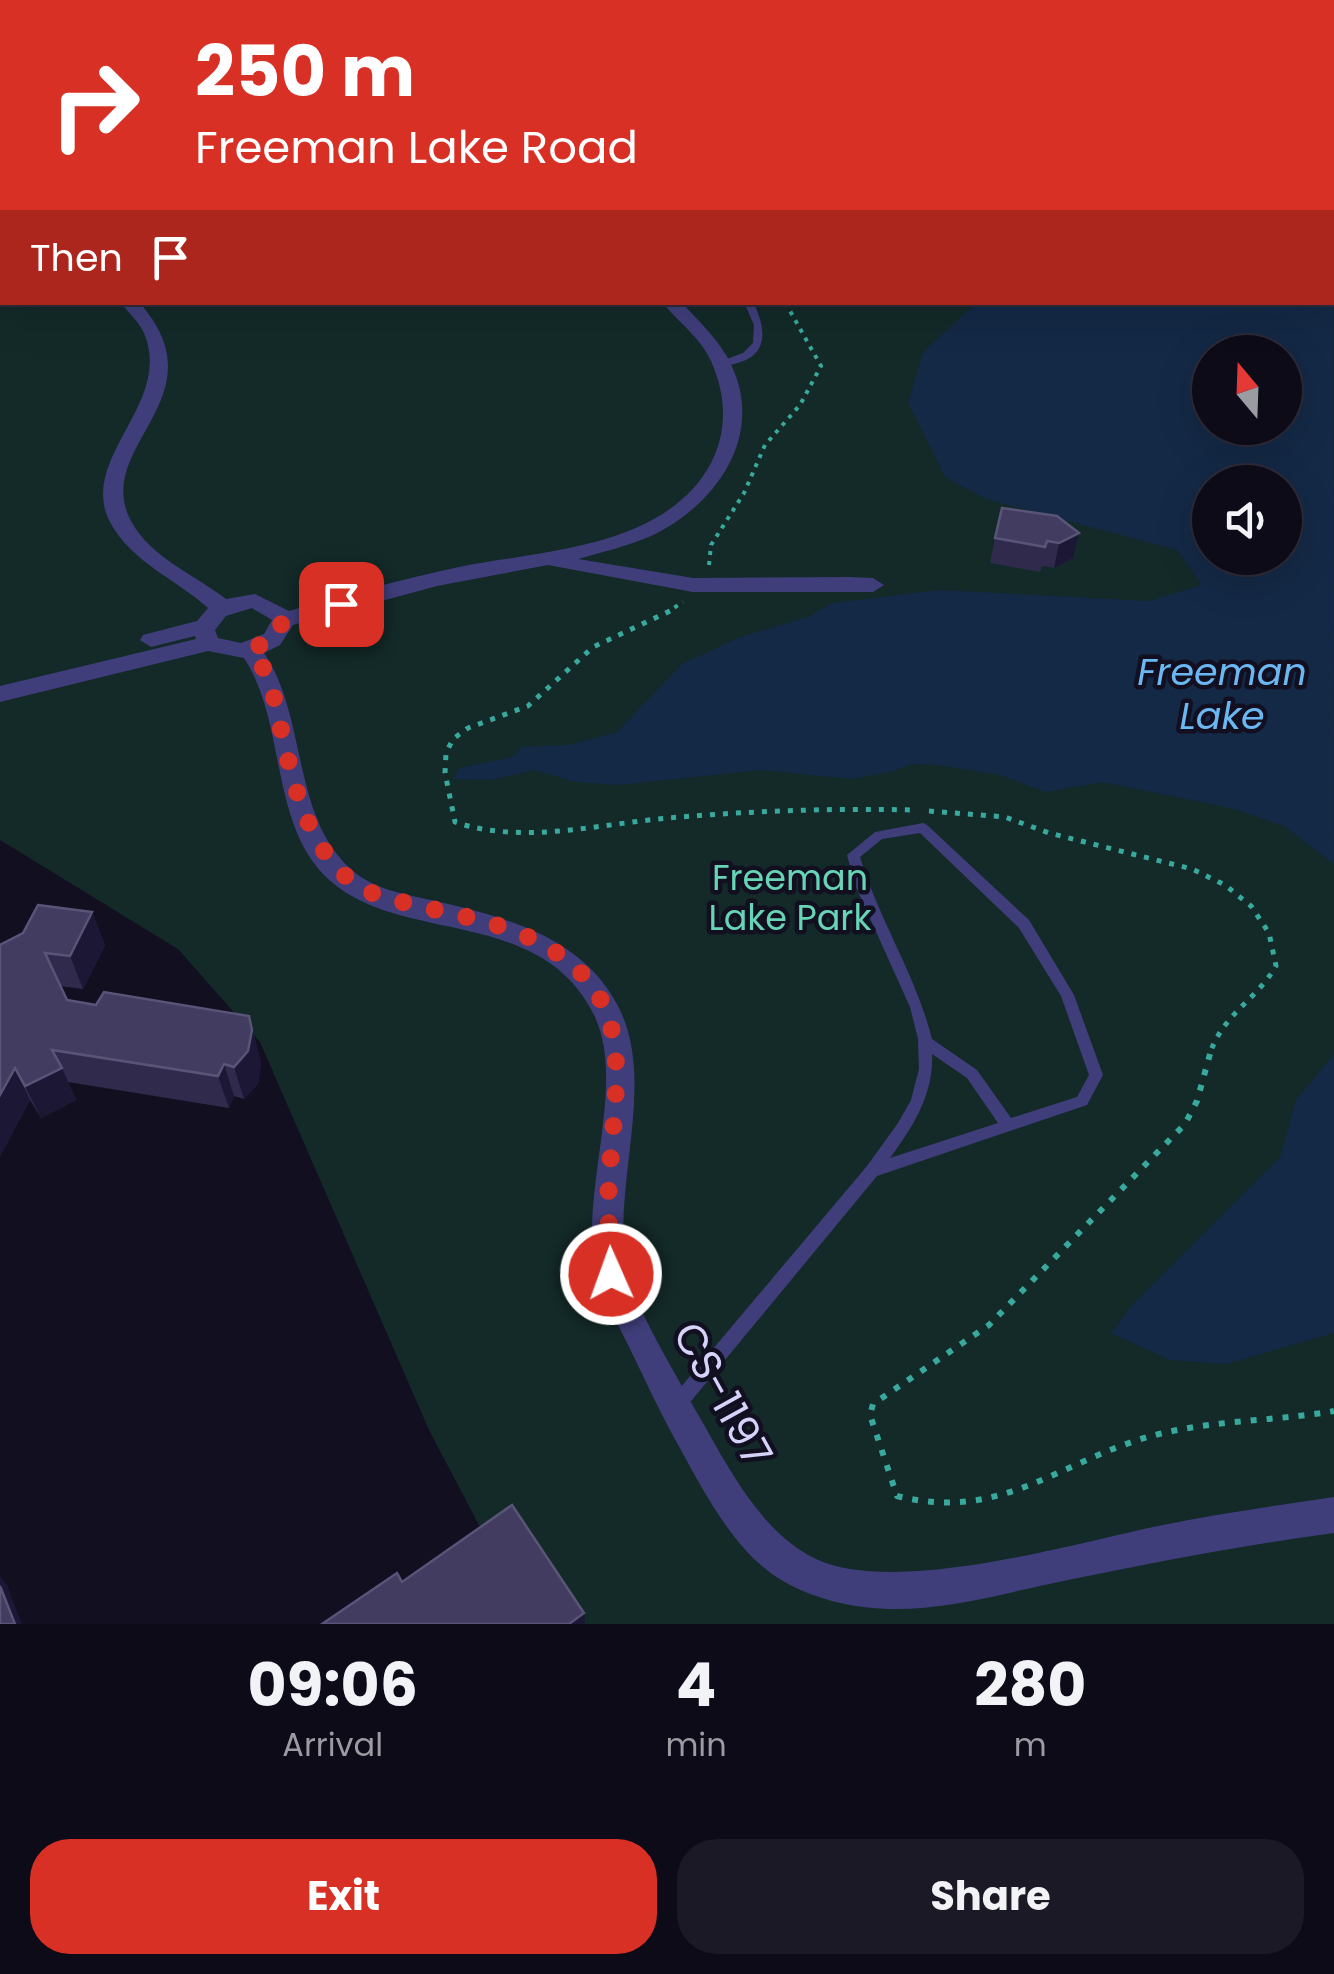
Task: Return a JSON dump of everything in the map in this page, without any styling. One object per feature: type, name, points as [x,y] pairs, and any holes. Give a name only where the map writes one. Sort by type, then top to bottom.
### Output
[{"type":"street","points":[[131,305],[153,333],[160,368],[150,408],[115,474],[113,503],[128,532],[218,602],[211,626]]},
{"type":"street","points":[[283,620],[423,582],[636,535],[674,515],[702,492],[721,466],[734,430],[732,396],[722,364],[702,334],[675,305]]},
{"type":"street","points":[[545,557],[628,576],[700,585],[874,585]]},
{"type":"street","points":[[0,694],[211,626],[255,602],[278,610],[283,620],[276,637],[250,650],[234,651],[211,626]]},
{"type":"street","points":[[0,677],[211,626]]},
{"type":"street","name":"CS-1197","points":[[250,650],[267,668],[298,791],[314,835],[325,858],[341,877],[390,900],[519,934],[574,967],[606,1010],[618,1060],[608,1184],[611,1274],[674,1408],[761,1538],[782,1559],[812,1576],[849,1589],[891,1593],[935,1590],[1227,1530],[1334,1515]]},
{"type":"lane","points":[[722,364],[746,358],[758,345],[760,328],[749,305]]},
{"type":"lane","points":[[674,1408],[872,1172],[920,1096],[928,1043],[914,1000],[860,888],[853,854],[879,834],[923,828],[1024,924],[1067,994],[1096,1075],[1082,1101],[872,1172]]},
{"type":"lane","points":[[928,1043],[972,1074],[1008,1126]]},
{"type":"path","points":[[787,305],[821,366],[800,405],[765,446],[744,493],[711,545],[710,562],[700,585],[676,608],[590,650],[554,686],[519,711],[463,731],[449,742],[448,805],[455,822],[482,830],[548,830],[836,808],[984,813],[1053,834],[1161,856],[1236,893],[1262,923],[1276,966],[1263,990],[1228,1017],[1218,1033],[1200,1095],[1185,1124],[989,1325],[964,1346],[873,1404],[870,1415],[897,1496],[918,1504],[982,1500],[1015,1492],[1140,1438],[1334,1411]]},
{"type":"green space","name":"Freeman Lake Park","points":[[0,305],[1334,305],[1334,1624],[531,1624],[429,1430],[260,1042],[178,949],[0,840]]},
{"type":"water","name":"Freeman Lake","points":[[974,305],[1333,305],[1334,864],[1284,826],[1235,809],[1103,782],[1046,792],[1000,775],[938,765],[911,764],[851,779],[762,770],[617,785],[576,782],[535,770],[490,780],[453,779],[460,768],[512,757],[522,747],[569,745],[617,732],[682,664],[740,637],[808,617],[832,603],[940,590],[1149,601],[1202,585],[1195,575],[1302,575],[1302,465],[1192,465],[1192,571],[1177,550],[986,499],[945,477],[908,402],[924,351]]},
{"type":"water","points":[[1334,1054],[1334,1333],[1226,1364],[1170,1360],[1111,1333],[1133,1304],[1280,1157],[1296,1100]]},
{"type":"building","points":[[1002,508],[1057,516],[1079,533],[1059,543],[1047,541],[1045,547],[995,538]]},
{"type":"building","points":[[38,905],[92,912],[70,956],[45,953],[67,1000],[96,1005],[104,992],[249,1016],[252,1030],[248,1051],[234,1067],[224,1064],[218,1076],[52,1050],[62,1068],[25,1086],[15,1068],[0,1095],[0,945],[23,933]]},
{"type":"building","points":[[512,1505],[584,1613],[569,1624],[322,1624],[397,1573],[402,1582]]},
{"type":"building","points":[[0,1586],[15,1624],[0,1624]]},
{"type":"route","points":[[341,604],[283,620],[276,637],[250,650],[267,668],[298,791],[314,835],[325,858],[341,877],[364,890],[519,934],[574,967],[592,988],[615,1034],[618,1060],[608,1184],[611,1274]]}]
